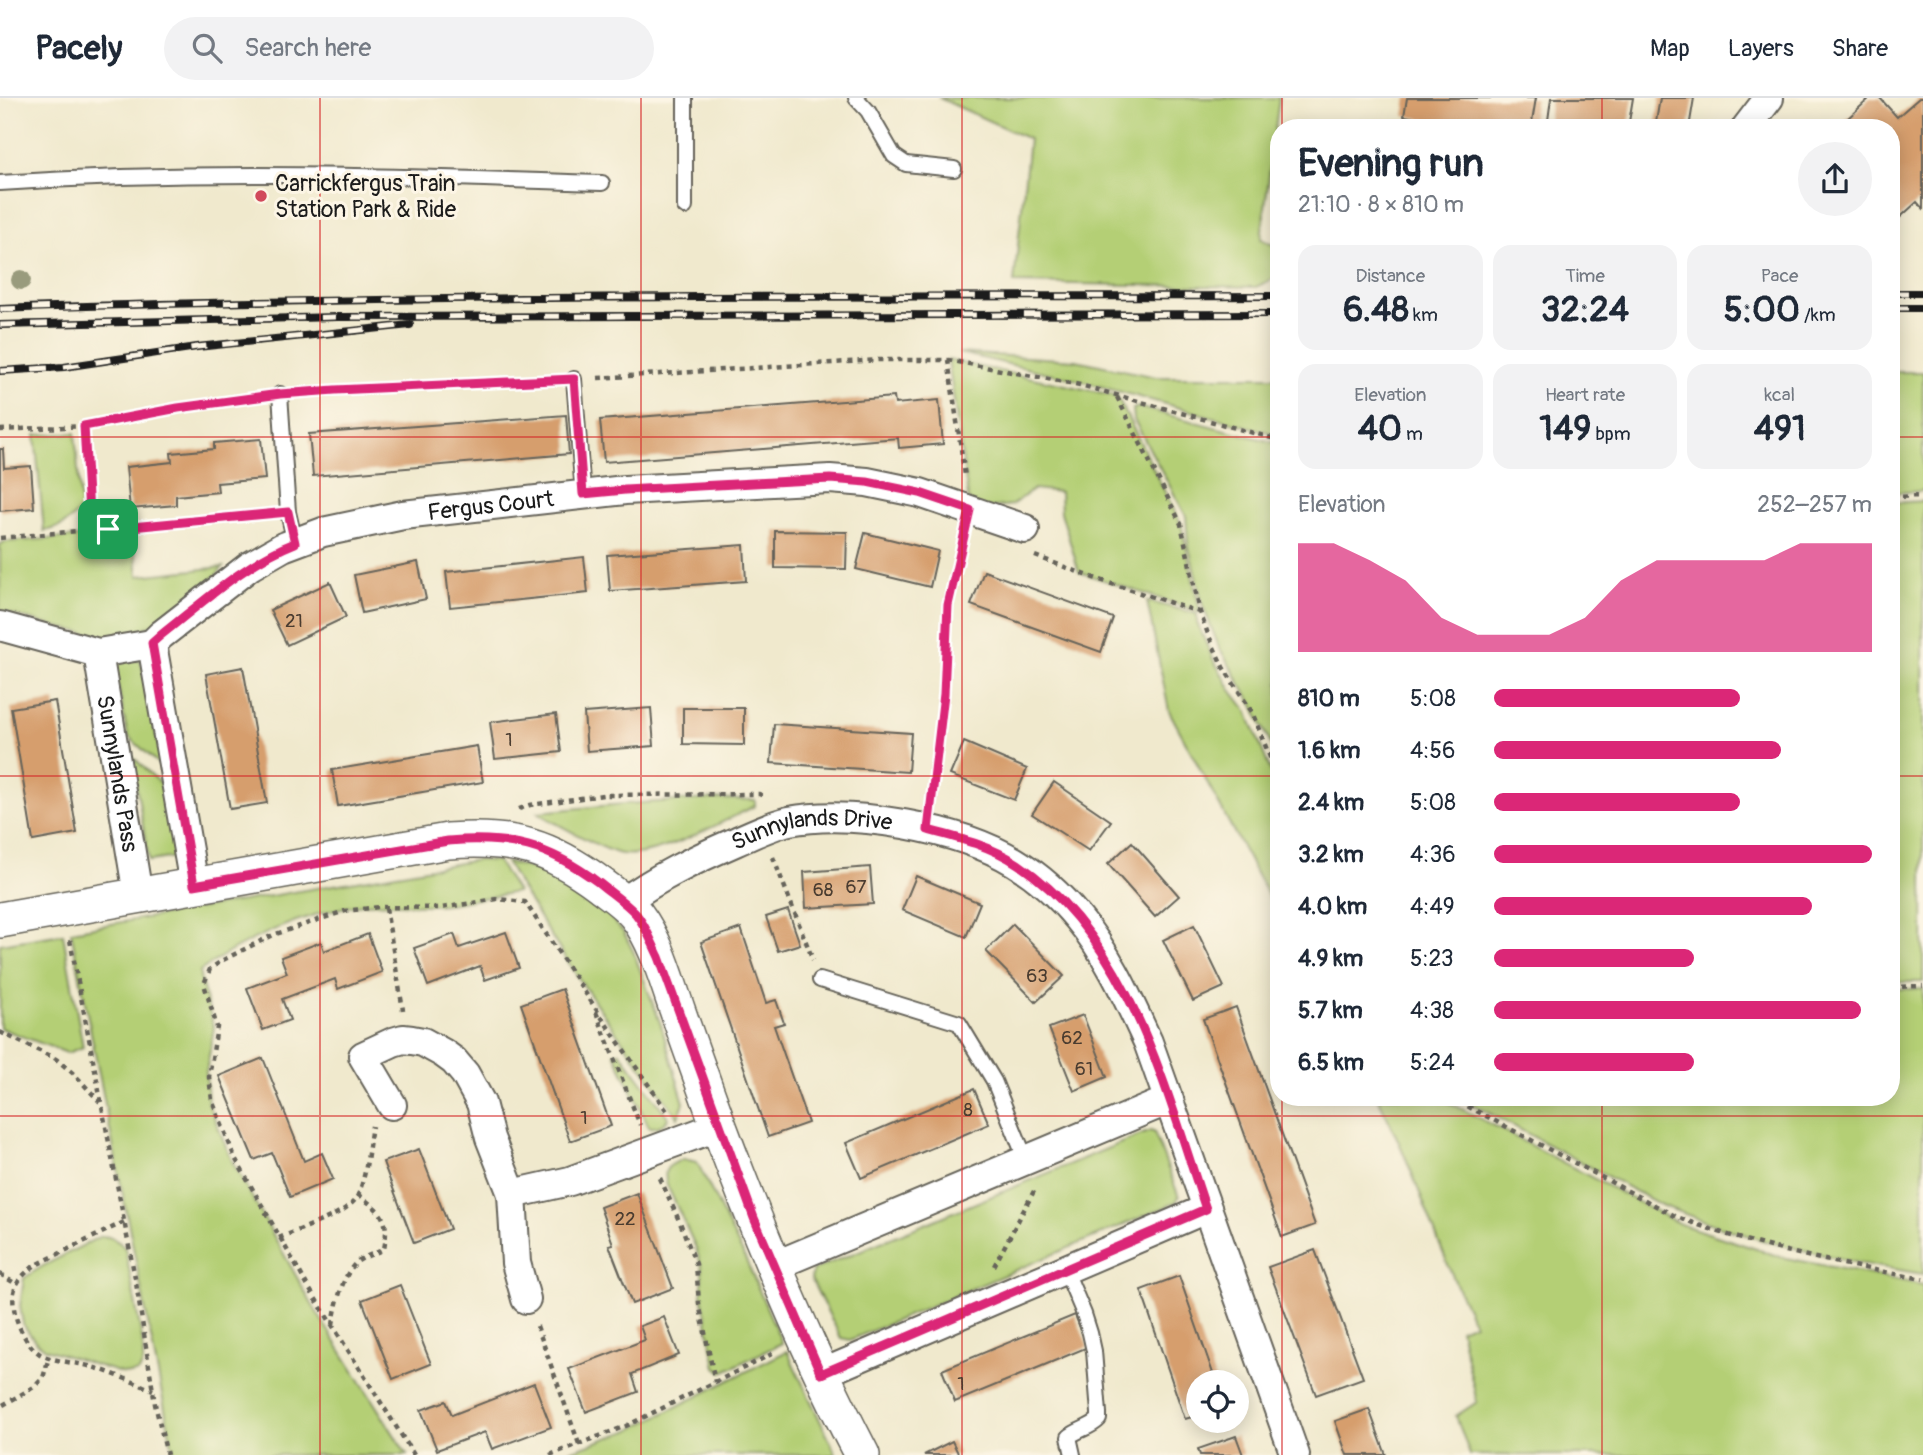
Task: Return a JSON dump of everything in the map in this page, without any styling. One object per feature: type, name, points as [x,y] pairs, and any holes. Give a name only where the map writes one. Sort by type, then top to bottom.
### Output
[{"type":"street","points":[[1753,119],[1769,98]]},
{"type":"street","name":"Fergus Court","points":[[152,643],[250,566],[283,547],[323,532],[403,515],[625,490],[830,479],[867,482],[907,490],[1025,530]]},
{"type":"street","points":[[0,626],[98,653],[152,643],[194,885]]},
{"type":"street","name":"Sunnylands Pass","points":[[98,653],[138,895]]},
{"type":"street","name":"Sunnylands Drive","points":[[624,902],[649,884],[700,857],[789,821],[816,819],[873,819],[928,830],[981,846],[1017,863],[1038,879],[1077,916],[1093,937],[1123,987],[1148,1042],[1295,1455]]},
{"type":"street","points":[[0,920],[448,841],[498,839],[534,846],[583,871],[624,902],[637,916],[659,957],[719,1126],[774,1266],[821,1374],[862,1455]]},
{"type":"street","points":[[386,1095],[363,1056],[402,1039],[423,1042],[443,1053],[465,1074],[481,1102],[490,1138],[512,1194],[516,1263],[526,1299]]},
{"type":"street","points":[[774,1266],[1169,1100]]},
{"type":"street","points":[[512,1194],[570,1181],[719,1126]]},
{"type":"street","points":[[821,1374],[1206,1209]]},
{"type":"lane","points":[[685,98],[685,208]]},
{"type":"lane","points":[[856,98],[868,111],[894,156],[906,164],[954,169]]},
{"type":"lane","points":[[0,183],[99,177],[219,175],[602,183]]},
{"type":"lane","points":[[574,379],[583,494]]},
{"type":"lane","points":[[280,394],[288,512],[295,543]]},
{"type":"lane","points":[[820,981],[959,1023],[995,1081],[1026,1160]]},
{"type":"lane","points":[[1065,1269],[1090,1333],[1099,1413],[1099,1419],[1094,1425],[1069,1437],[1073,1455]]},
{"type":"path","points":[[0,430],[84,426],[178,408],[280,394],[879,360],[948,360],[1059,380],[1270,437]]},
{"type":"path","points":[[928,830],[944,694],[948,605],[970,510],[948,360]]},
{"type":"path","points":[[1117,397],[1181,523],[1200,612],[1223,667],[1252,712],[1270,757]]},
{"type":"path","points":[[84,426],[90,531]]},
{"type":"path","points":[[1900,497],[1923,496]]},
{"type":"path","points":[[0,538],[288,512]]},
{"type":"path","points":[[1025,530],[1033,555],[1200,612]]},
{"type":"path","points":[[518,810],[530,805],[603,795],[759,794],[816,819]]},
{"type":"path","points":[[763,830],[820,981]]},
{"type":"path","points":[[63,908],[81,991],[167,1455]]},
{"type":"path","points":[[386,908],[408,1040]]},
{"type":"path","points":[[1900,987],[1923,986]]},
{"type":"path","points":[[593,1005],[649,1152],[696,1264],[699,1303],[715,1382]]},
{"type":"path","points":[[0,1032],[55,1059],[101,1103]]},
{"type":"path","points":[[279,1238],[326,1219],[356,1199],[386,1095]]},
{"type":"path","points":[[1467,1106],[1677,1217],[1776,1249],[1836,1264],[1923,1279]]},
{"type":"path","points":[[971,1310],[1058,1147]]},
{"type":"path","points":[[333,1325],[343,1285],[353,1266],[384,1249],[388,1226],[373,1205],[358,1194]]},
{"type":"path","points":[[124,1222],[34,1266],[21,1276],[14,1293],[16,1320],[32,1347],[41,1355],[92,1367],[153,1390]]},
{"type":"path","points":[[0,1274],[16,1284]]},
{"type":"path","points":[[526,1299],[579,1444]]},
{"type":"path","points":[[550,1455],[625,1426],[805,1338]]},
{"type":"path","points":[[3,1405],[34,1387],[43,1378],[49,1357]]},
{"type":"green space","points":[[939,98],[1279,98],[1276,119],[1270,119],[1270,168],[1261,239],[1270,244],[1270,280],[1256,287],[1014,283],[1029,139]]},
{"type":"green space","points":[[959,353],[1076,360],[1156,377],[1270,377],[1270,433],[1066,377]]},
{"type":"green space","points":[[948,360],[1117,396],[1181,524],[1200,612],[1079,572],[1061,512],[1060,492],[1034,489],[1012,505],[970,510]]},
{"type":"green space","points":[[1900,372],[1923,372],[1923,491],[1900,492]]},
{"type":"green space","points":[[1138,407],[1270,442],[1270,742],[1253,705],[1219,647],[1203,606],[1188,543],[1186,516],[1134,420],[1133,409]]},
{"type":"green space","points":[[75,433],[81,508],[65,524],[44,531],[35,435]]},
{"type":"green space","points":[[1923,501],[1923,982],[1900,982],[1900,502]]},
{"type":"green space","points":[[133,533],[138,576],[223,567],[215,577],[157,623],[125,636],[105,637],[0,611],[0,545],[4,542]]},
{"type":"green space","points":[[1147,601],[1197,614],[1197,623],[1213,659],[1247,711],[1270,770],[1270,899],[1169,711]]},
{"type":"green space","points":[[127,658],[141,661],[163,768],[128,736],[115,672],[117,666]]},
{"type":"green space","points":[[131,755],[164,787],[176,857],[149,861]]},
{"type":"green space","points":[[713,799],[755,800],[755,806],[690,838],[636,854],[622,854],[605,849],[538,812],[623,804]]},
{"type":"green space","points":[[477,860],[497,861],[517,892],[437,905],[377,903],[336,909],[295,921],[255,938],[200,971],[214,1028],[206,1072],[208,1103],[233,1163],[314,1308],[407,1455],[174,1455],[71,931]]},
{"type":"green space","points":[[506,862],[546,872],[581,892],[624,933],[661,1025],[684,1103],[678,1117],[588,992]]},
{"type":"green space","points":[[63,934],[83,1047],[67,1053],[0,1028],[0,944]]},
{"type":"green space","points":[[1900,989],[1923,989],[1923,1274],[1858,1263],[1765,1241],[1663,1206],[1476,1106],[1900,1106]]},
{"type":"green space","points":[[620,1052],[668,1117],[663,1124],[649,1127],[614,1053]]},
{"type":"green space","points":[[1382,1106],[1456,1106],[1680,1224],[1781,1257],[1923,1285],[1923,1455],[1470,1455],[1456,1416],[1477,1402],[1460,1329],[1474,1323]]},
{"type":"green space","points":[[1150,1131],[1154,1132],[1179,1197],[1175,1203],[850,1340],[841,1338],[811,1279],[813,1270]]},
{"type":"green space","points":[[683,1159],[697,1162],[745,1258],[782,1343],[722,1372],[716,1367],[702,1296],[702,1269],[696,1248],[667,1185],[667,1168]]},
{"type":"green space","points":[[101,1236],[114,1239],[125,1248],[143,1344],[143,1363],[139,1372],[121,1373],[46,1349],[35,1341],[23,1324],[20,1306],[24,1278]]},
{"type":"green space","points":[[787,1351],[836,1454],[834,1455],[558,1455],[628,1431]]},
{"type":"building","points":[[1407,98],[1536,98],[1532,119],[1423,119],[1404,116]]},
{"type":"building","points":[[1551,98],[1633,98],[1630,119],[1548,119]]},
{"type":"building","points":[[1660,98],[1694,98],[1690,119],[1656,119]]},
{"type":"building","points":[[1870,98],[1880,98],[1897,117],[1919,98],[1923,98],[1923,209],[1917,202],[1900,217],[1900,119],[1847,119]]},
{"type":"building","points":[[894,397],[895,404],[939,400],[943,444],[899,448],[898,438],[604,462],[600,420]]},
{"type":"building","points":[[566,415],[569,454],[313,476],[309,434]]},
{"type":"building","points":[[261,439],[265,479],[217,483],[218,492],[176,496],[176,505],[130,509],[126,467],[172,462],[171,453],[214,449],[214,443]]},
{"type":"building","points":[[0,449],[3,449],[4,468],[31,466],[34,508],[0,511]]},
{"type":"building","points":[[775,531],[847,532],[846,569],[775,568]]},
{"type":"building","points":[[865,533],[938,551],[930,587],[856,569]]},
{"type":"building","points":[[744,545],[746,581],[610,591],[607,555]]},
{"type":"building","points":[[584,557],[588,593],[450,607],[446,572]]},
{"type":"building","points":[[418,562],[426,599],[362,613],[354,575]]},
{"type":"building","points":[[984,571],[1113,618],[1101,652],[971,605]]},
{"type":"building","points":[[330,582],[346,617],[287,645],[270,610]]},
{"type":"building","points":[[243,667],[267,803],[230,809],[206,674]]},
{"type":"building","points":[[55,701],[77,833],[33,841],[11,708]]},
{"type":"building","points":[[651,708],[654,746],[587,751],[584,713]]},
{"type":"building","points":[[683,708],[744,708],[744,745],[683,744]]},
{"type":"building","points":[[556,714],[561,752],[495,759],[490,722]]},
{"type":"building","points":[[774,724],[911,733],[908,772],[771,763]]},
{"type":"building","points":[[964,742],[1027,769],[1014,800],[950,775]]},
{"type":"building","points":[[477,746],[483,782],[338,806],[332,770]]},
{"type":"building","points":[[1054,782],[1111,821],[1089,851],[1032,814]]},
{"type":"building","points":[[1132,842],[1179,896],[1155,917],[1108,864]]},
{"type":"building","points":[[870,867],[873,904],[806,908],[804,872]]},
{"type":"building","points":[[916,876],[980,903],[966,937],[902,910]]},
{"type":"building","points":[[788,910],[800,944],[778,951],[766,917]]},
{"type":"building","points":[[1013,924],[1064,976],[1036,1002],[986,951]]},
{"type":"building","points":[[1194,925],[1224,987],[1193,1001],[1163,940]]},
{"type":"building","points":[[741,928],[766,1003],[776,1000],[784,1023],[774,1026],[808,1123],[768,1137],[701,942]]},
{"type":"building","points":[[506,932],[519,968],[485,980],[480,966],[428,986],[414,948],[454,934],[459,948]]},
{"type":"building","points":[[368,934],[382,972],[338,989],[335,979],[282,999],[290,1020],[263,1030],[247,988],[287,973],[281,957],[321,942],[324,951]]},
{"type":"building","points":[[562,989],[611,1126],[570,1141],[521,1004]]},
{"type":"building","points":[[1236,1007],[1315,1225],[1282,1237],[1203,1019]]},
{"type":"building","points":[[1083,1015],[1107,1077],[1074,1091],[1049,1028]]},
{"type":"building","points":[[263,1058],[304,1161],[322,1153],[333,1179],[290,1197],[272,1153],[254,1160],[219,1076]]},
{"type":"building","points":[[974,1089],[989,1124],[861,1178],[846,1143]]},
{"type":"building","points":[[419,1149],[450,1229],[414,1243],[383,1162]]},
{"type":"building","points":[[637,1193],[673,1288],[632,1304],[609,1245],[613,1244],[600,1207]]},
{"type":"building","points":[[1315,1250],[1363,1378],[1316,1395],[1268,1267]]},
{"type":"building","points":[[1179,1276],[1212,1370],[1186,1370],[1186,1419],[1185,1419],[1141,1290]]},
{"type":"building","points":[[400,1285],[431,1364],[393,1379],[362,1300]]},
{"type":"building","points":[[1075,1315],[1088,1347],[955,1402],[942,1370]]},
{"type":"building","points":[[664,1317],[679,1355],[632,1374],[638,1392],[586,1412],[569,1369],[645,1340],[640,1326]]},
{"type":"building","points":[[534,1383],[551,1427],[492,1449],[485,1432],[437,1450],[421,1410],[446,1401],[452,1415]]},
{"type":"building","points":[[1369,1409],[1386,1455],[1347,1455],[1335,1421]]},
{"type":"building","points":[[1236,1436],[1243,1455],[1200,1455],[1198,1449]]},
{"type":"building","points":[[952,1441],[959,1455],[924,1455]]},
{"type":"railway","points":[[1900,293],[1923,293]]},
{"type":"railway","points":[[0,309],[480,299],[1270,296]]},
{"type":"railway","points":[[1900,308],[1923,308]]},
{"type":"railway","points":[[0,325],[338,317],[1270,314]]},
{"type":"railway","points":[[0,371],[64,367],[197,347],[410,325]]},
{"type":"place","name":"Carrickfergus Train Station Park & Ride","points":[[261,196]]},
{"type":"route","points":[[574,379],[583,494],[830,479],[867,482],[920,493],[970,510],[948,605],[944,694],[928,830],[1000,853],[1017,863],[1059,898],[1093,937],[1123,987],[1148,1042],[1206,1209],[821,1374],[754,1218],[659,957],[637,916],[624,902],[561,858],[534,846],[498,839],[448,841],[194,885],[152,643],[250,566],[295,543],[288,512],[108,529],[90,531],[84,426],[178,408],[280,394],[574,379]]}]
